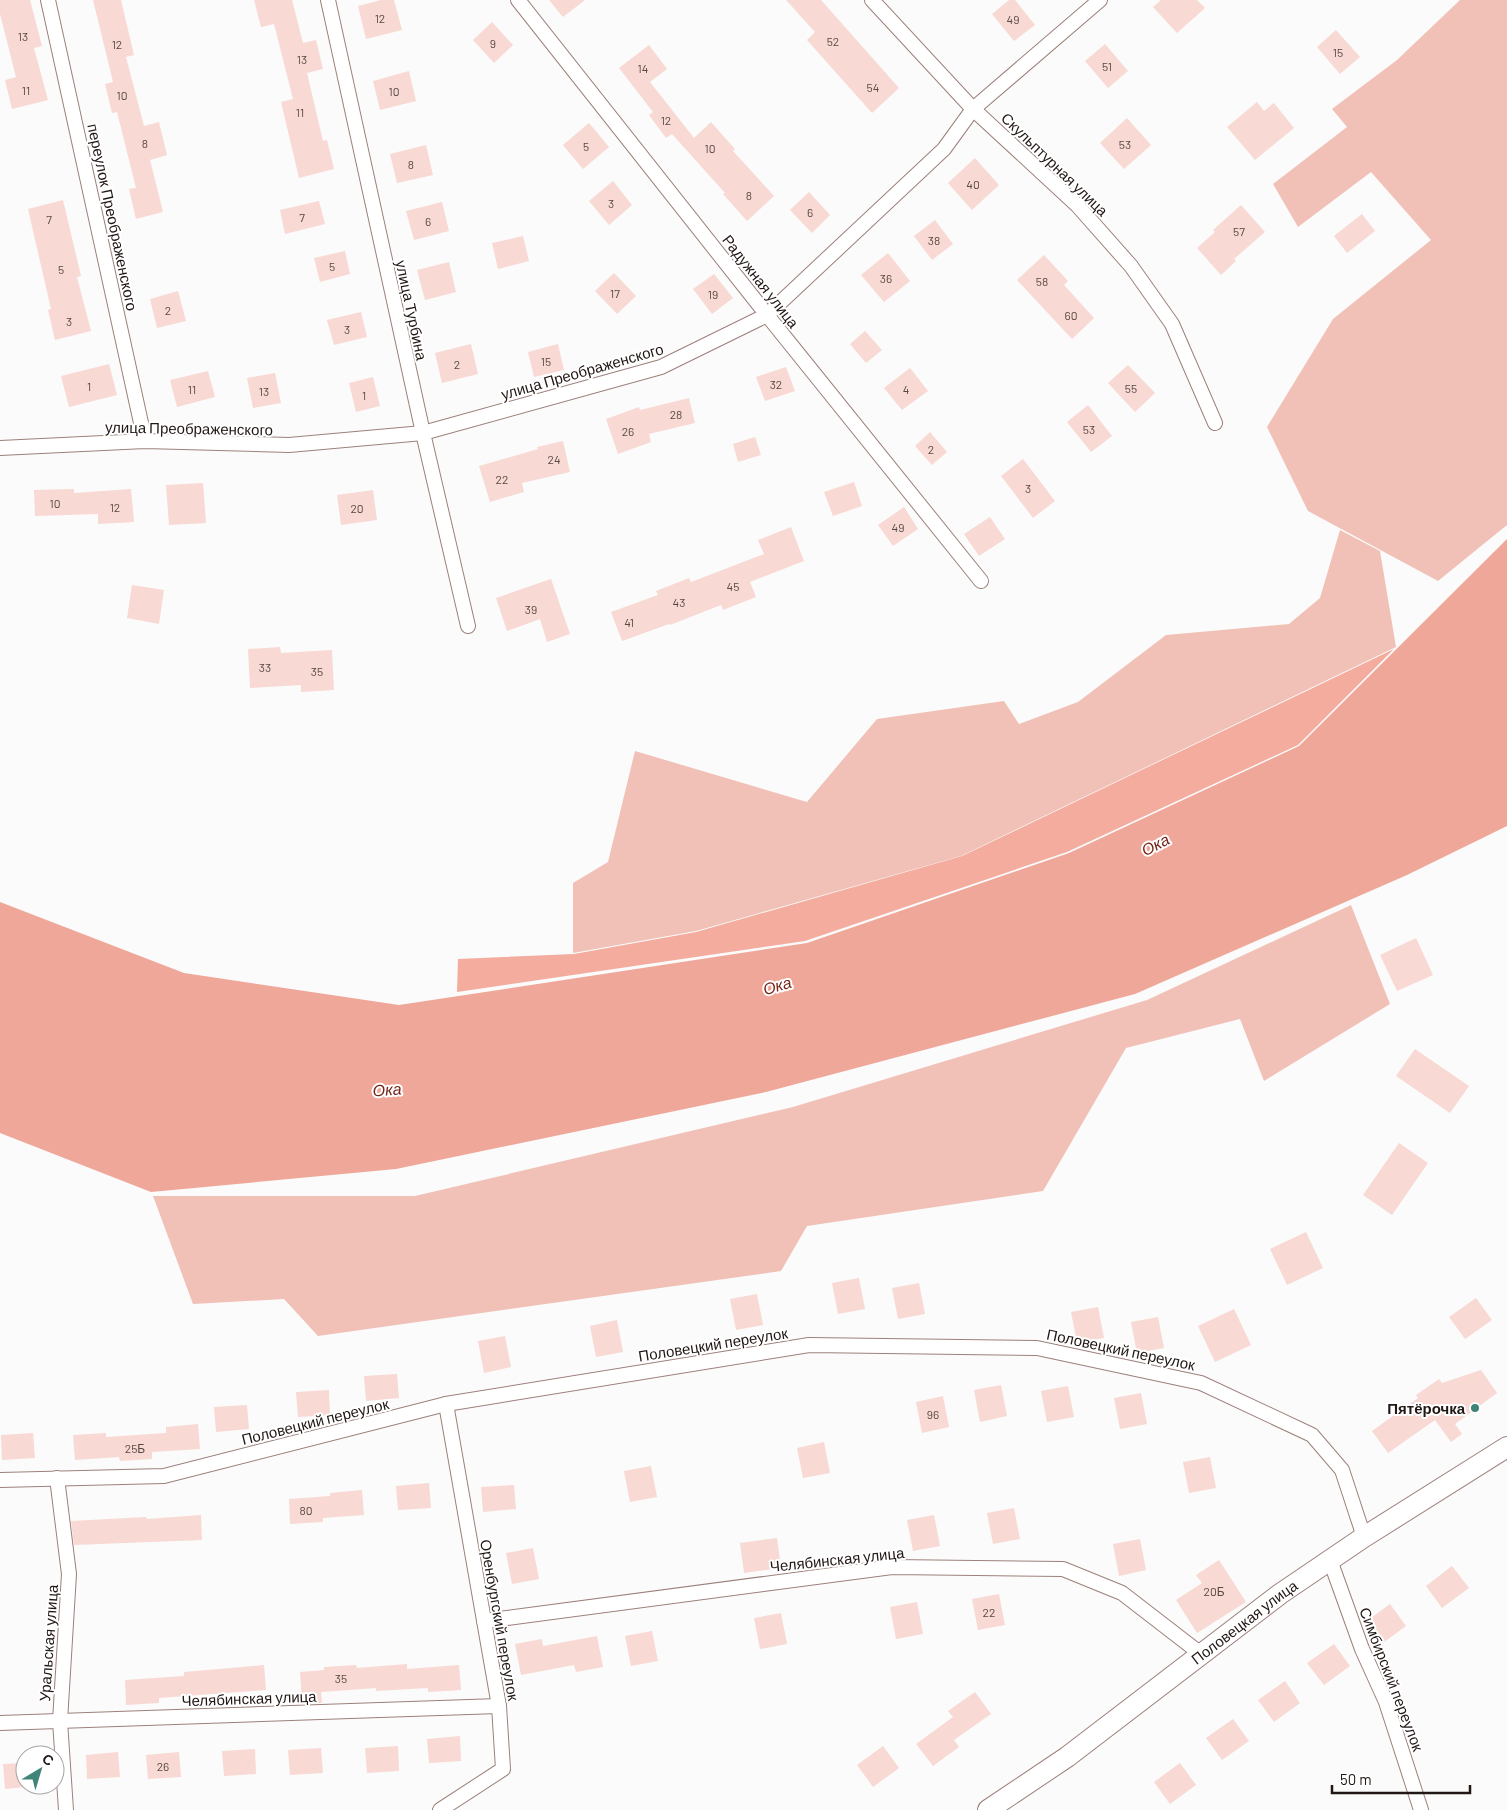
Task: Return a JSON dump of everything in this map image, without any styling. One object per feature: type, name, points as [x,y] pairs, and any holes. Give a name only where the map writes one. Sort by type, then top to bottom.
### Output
[{"type":"street","name":"переулок Преображенского","points":[[48,0],[145,441]]},
{"type":"street","name":"улица Турбина","points":[[328,0],[423,433],[468,626]]},
{"type":"street","name":"Радужная улица","points":[[518,0],[767,315],[981,581]]},
{"type":"street","name":"Скульптурная улица","points":[[872,0],[973,109],[1077,205],[1131,266],[1172,324],[1215,423]]},
{"type":"street","name":"улица Преображенского","points":[[0,448],[145,441],[289,446],[423,433],[661,367],[767,315],[944,149],[973,109],[1100,0]]},
{"type":"street","name":"Половецкий переулок","points":[[0,1480],[164,1476],[446,1404],[809,1345],[1037,1348],[1201,1383],[1312,1435],[1342,1470],[1364,1537]]},
{"type":"street","name":"Оренбургский переулок","points":[[440,1810],[472,1791],[503,1769],[499,1706],[446,1404]]},
{"type":"street","name":"Половецкая улица","points":[[988,1810],[1067,1757],[1280,1594],[1364,1537],[1507,1447]]},
{"type":"street","name":"Уральская улица","points":[[58,1478],[69,1574],[60,1721],[66,1810]]},
{"type":"street","name":"Симбирский переулок","points":[[1330,1560],[1362,1649],[1386,1702],[1422,1810]]},
{"type":"street","name":"Челябинская улица","points":[[484,1621],[892,1567],[1063,1569],[1122,1593],[1201,1654]]},
{"type":"street","name":"Челябинская улица","points":[[0,1723],[499,1706]]},
{"type":"shaded area","points":[[1460,0],[1507,0],[1507,525],[1438,581],[1308,511],[1267,427],[1333,319],[1431,240],[1371,172],[1298,227],[1273,184],[1347,127],[1332,109],[1397,60]]},
{"type":"shaded area","points":[[1340,530],[1380,551],[1396,647],[961,856],[696,931],[573,953],[573,883],[608,862],[635,751],[807,802],[877,719],[1004,701],[1019,724],[1078,702],[1166,635],[1289,624],[1320,598]]},
{"type":"shaded area","points":[[1394,649],[1298,745],[1067,852],[805,941],[457,992],[458,959],[574,954],[696,932],[962,856]]},
{"type":"shaded area","points":[[1351,905],[1390,1004],[1264,1081],[1240,1019],[1126,1048],[1043,1191],[807,1226],[781,1271],[318,1336],[284,1299],[193,1304],[153,1196],[415,1196],[793,1107],[1147,1000]]},
{"type":"water","name":"Ока","points":[[1507,539],[1507,826],[1407,875],[1135,994],[766,1092],[396,1169],[151,1192],[0,1133],[0,902],[184,973],[399,1005],[807,943],[1069,853],[1299,746]]},
{"type":"building","points":[[0,0],[30,0],[42,46],[34,48],[48,100],[12,109],[5,80],[16,77],[0,14]]},
{"type":"building","points":[[93,0],[121,0],[134,55],[126,57],[144,126],[159,122],[167,155],[150,160],[163,212],[136,219],[129,189],[136,188],[117,112],[112,113],[105,84],[113,82]]},
{"type":"building","points":[[254,0],[292,0],[303,43],[316,40],[323,69],[307,73],[323,141],[327,140],[334,169],[299,178],[281,102],[293,99],[274,24],[261,27]]},
{"type":"building","points":[[381,0],[394,0],[402,30],[366,39],[358,6]]},
{"type":"building","points":[[549,0],[585,0],[563,17]]},
{"type":"building","points":[[786,0],[821,0],[899,88],[872,113],[807,40],[815,32]]},
{"type":"building","points":[[1009,0],[1015,0],[1035,25],[1014,41],[992,14]]},
{"type":"building","points":[[1161,0],[1197,0],[1205,8],[1177,33],[1153,7]]},
{"type":"building","points":[[492,22],[513,45],[494,63],[473,40]]},
{"type":"building","points":[[1336,30],[1360,57],[1340,74],[1317,47]]},
{"type":"building","points":[[1105,44],[1128,71],[1108,88],[1085,61]]},
{"type":"building","points":[[649,45],[667,69],[650,82],[694,138],[711,122],[735,149],[733,151],[774,196],[747,221],[723,194],[725,193],[672,134],[666,138],[649,115],[653,112],[619,68]]},
{"type":"building","points":[[409,71],[416,101],[380,110],[373,81]]},
{"type":"building","points":[[1257,102],[1264,111],[1274,103],[1294,128],[1255,160],[1227,127]]},
{"type":"building","points":[[1127,118],[1151,145],[1124,169],[1100,143]]},
{"type":"building","points":[[589,123],[609,147],[583,169],[563,145]]},
{"type":"building","points":[[426,145],[433,175],[397,183],[390,154]]},
{"type":"building","points":[[975,158],[999,185],[972,210],[948,183]]},
{"type":"building","points":[[613,181],[632,205],[609,225],[589,201]]},
{"type":"building","points":[[809,192],[830,215],[812,233],[790,210]]},
{"type":"building","points":[[63,200],[81,276],[77,277],[91,331],[55,340],[48,310],[51,309],[28,209]]},
{"type":"building","points":[[319,201],[325,224],[285,234],[280,210]]},
{"type":"building","points":[[442,202],[449,231],[414,240],[406,211]]},
{"type":"building","points":[[1241,205],[1265,232],[1234,259],[1236,261],[1221,275],[1197,248],[1215,232],[1213,230]]},
{"type":"building","points":[[1362,214],[1375,231],[1347,253],[1334,236]]},
{"type":"building","points":[[935,220],[953,244],[932,260],[914,236]]},
{"type":"building","points":[[523,236],[529,261],[498,269],[492,243]]},
{"type":"building","points":[[345,251],[350,274],[320,282],[314,258]]},
{"type":"building","points":[[888,253],[910,281],[884,302],[861,275]]},
{"type":"building","points":[[1044,255],[1068,281],[1064,285],[1094,318],[1072,339],[1017,280]]},
{"type":"building","points":[[449,262],[456,292],[425,300],[417,270]]},
{"type":"building","points":[[614,273],[636,296],[617,314],[595,291]]},
{"type":"building","points":[[714,274],[733,298],[712,314],[693,289]]},
{"type":"building","points":[[178,291],[186,321],[157,328],[150,299]]},
{"type":"building","points":[[361,312],[367,337],[334,345],[327,320]]},
{"type":"building","points":[[865,331],[882,350],[866,363],[850,344]]},
{"type":"building","points":[[471,344],[478,374],[442,383],[435,353]]},
{"type":"building","points":[[558,344],[564,370],[534,377],[528,352]]},
{"type":"building","points":[[109,364],[117,395],[69,407],[61,376]]},
{"type":"building","points":[[1128,365],[1155,393],[1135,412],[1108,383]]},
{"type":"building","points":[[786,367],[795,391],[765,401],[756,377]]},
{"type":"building","points":[[910,368],[928,391],[902,410],[884,388]]},
{"type":"building","points":[[208,371],[215,397],[177,407],[170,380]]},
{"type":"building","points":[[275,373],[281,403],[253,408],[247,378]]},
{"type":"building","points":[[373,377],[380,406],[356,412],[349,383]]},
{"type":"building","points":[[689,398],[695,423],[649,434],[651,442],[618,454],[606,419],[639,407],[640,410]]},
{"type":"building","points":[[1088,405],[1112,436],[1091,452],[1067,422]]},
{"type":"building","points":[[930,432],[947,452],[932,465],[915,446]]},
{"type":"building","points":[[755,437],[761,455],[738,462],[733,444]]},
{"type":"building","points":[[563,441],[570,472],[522,483],[524,492],[490,502],[479,466],[538,449],[537,447]]},
{"type":"building","points":[[1023,459],[1055,501],[1033,518],[1001,476]]},
{"type":"building","points":[[854,482],[862,506],[833,516],[824,492]]},
{"type":"building","points":[[203,483],[206,523],[169,525],[166,485]]},
{"type":"building","points":[[74,489],[74,493],[131,489],[134,522],[98,524],[98,514],[35,516],[34,490]]},
{"type":"building","points":[[373,490],[377,520],[341,525],[337,495]]},
{"type":"building","points":[[904,507],[918,529],[893,546],[878,525]]},
{"type":"building","points":[[990,517],[1005,539],[979,556],[964,534]]},
{"type":"building","points":[[791,527],[804,561],[750,582],[756,597],[723,610],[721,605],[622,641],[611,612],[658,595],[656,591],[689,578],[691,582],[764,554],[758,540]]},
{"type":"building","points":[[551,579],[570,634],[547,642],[540,619],[507,631],[496,598]]},
{"type":"building","points":[[132,585],[164,590],[159,624],[127,618]]},
{"type":"building","points":[[280,647],[281,653],[332,650],[334,690],[301,692],[301,685],[250,688],[248,649]]},
{"type":"building","points":[[1416,938],[1433,975],[1397,991],[1380,955]]},
{"type":"building","points":[[1415,1049],[1469,1086],[1450,1113],[1396,1076]]},
{"type":"building","points":[[1399,1143],[1428,1163],[1392,1215],[1363,1195]]},
{"type":"building","points":[[1306,1232],[1323,1268],[1287,1285],[1270,1249]]},
{"type":"building","points":[[859,1278],[865,1309],[838,1314],[832,1283]]},
{"type":"building","points":[[919,1283],[925,1314],[898,1319],[892,1288]]},
{"type":"building","points":[[757,1294],[763,1325],[736,1330],[730,1299]]},
{"type":"building","points":[[1476,1298],[1492,1320],[1465,1339],[1449,1317]]},
{"type":"building","points":[[1098,1307],[1104,1338],[1077,1343],[1071,1312]]},
{"type":"building","points":[[1234,1309],[1251,1345],[1215,1362],[1198,1326]]},
{"type":"building","points":[[1158,1317],[1164,1348],[1137,1353],[1131,1322]]},
{"type":"building","points":[[617,1320],[623,1352],[596,1357],[590,1326]]},
{"type":"building","points":[[505,1336],[511,1367],[484,1373],[478,1341]]},
{"type":"building","points":[[1481,1370],[1497,1393],[1455,1424],[1462,1434],[1451,1442],[1435,1420],[1388,1453],[1372,1431],[1418,1398],[1416,1395],[1439,1379],[1442,1383]]},
{"type":"building","points":[[397,1374],[399,1398],[366,1401],[364,1376]]},
{"type":"building","points":[[1001,1385],[1007,1416],[980,1422],[974,1390]]},
{"type":"building","points":[[1068,1386],[1074,1417],[1047,1422],[1041,1391]]},
{"type":"building","points":[[329,1390],[330,1415],[298,1417],[296,1392]]},
{"type":"building","points":[[1141,1393],[1147,1424],[1120,1429],[1114,1398]]},
{"type":"building","points":[[943,1396],[949,1427],[922,1433],[916,1402]]},
{"type":"building","points":[[247,1405],[249,1429],[216,1432],[214,1407]]},
{"type":"building","points":[[198,1424],[200,1449],[152,1452],[152,1459],[120,1461],[119,1457],[75,1460],[73,1435],[106,1433],[106,1437],[166,1433],[166,1427]]},
{"type":"building","points":[[33,1433],[35,1458],[2,1460],[1,1435]]},
{"type":"building","points":[[824,1442],[830,1473],[803,1478],[797,1448]]},
{"type":"building","points":[[1210,1457],[1216,1488],[1189,1493],[1183,1462]]},
{"type":"building","points":[[651,1466],[657,1497],[630,1502],[624,1471]]},
{"type":"building","points":[[429,1483],[431,1508],[398,1510],[396,1486]]},
{"type":"building","points":[[514,1485],[516,1509],[483,1512],[481,1487]]},
{"type":"building","points":[[362,1490],[364,1515],[323,1518],[323,1522],[290,1524],[289,1499],[330,1496],[330,1493]]},
{"type":"building","points":[[1014,1508],[1020,1539],[993,1544],[987,1513]]},
{"type":"building","points":[[201,1515],[202,1540],[74,1545],[71,1521],[146,1517],[147,1519]]},
{"type":"building","points":[[934,1515],[940,1546],[913,1551],[907,1520]]},
{"type":"building","points":[[777,1538],[781,1568],[744,1573],[740,1543]]},
{"type":"building","points":[[1140,1539],[1146,1570],[1119,1576],[1113,1544]]},
{"type":"building","points":[[533,1548],[539,1579],[512,1584],[506,1553]]},
{"type":"building","points":[[1219,1560],[1246,1602],[1197,1633],[1176,1600],[1202,1583],[1196,1575]]},
{"type":"building","points":[[1452,1566],[1469,1588],[1442,1608],[1426,1586]]},
{"type":"building","points":[[999,1594],[1005,1625],[978,1630],[972,1599]]},
{"type":"building","points":[[917,1602],[923,1634],[896,1639],[890,1607]]},
{"type":"building","points":[[1390,1604],[1406,1626],[1380,1645],[1364,1623]]},
{"type":"building","points":[[781,1613],[787,1644],[760,1649],[754,1618]]},
{"type":"building","points":[[652,1631],[658,1661],[631,1666],[625,1636]]},
{"type":"building","points":[[597,1636],[603,1667],[576,1672],[574,1665],[521,1675],[515,1644],[542,1639],[543,1646]]},
{"type":"building","points":[[1334,1644],[1350,1666],[1324,1685],[1307,1663]]},
{"type":"building","points":[[407,1664],[407,1669],[459,1665],[461,1690],[428,1692],[428,1688],[376,1691],[376,1688],[321,1692],[322,1703],[302,1704],[300,1672],[324,1670],[324,1667],[356,1665],[357,1668]]},
{"type":"building","points":[[264,1665],[266,1690],[159,1698],[159,1703],[126,1705],[125,1680],[184,1676],[184,1672]]},
{"type":"building","points":[[1285,1681],[1300,1703],[1274,1722],[1258,1700]]},
{"type":"building","points":[[975,1692],[991,1714],[954,1740],[959,1747],[933,1766],[916,1744],[953,1717],[948,1711]]},
{"type":"building","points":[[1233,1719],[1249,1741],[1222,1760],[1206,1738]]},
{"type":"building","points":[[460,1736],[461,1761],[429,1763],[427,1739]]},
{"type":"building","points":[[398,1746],[399,1771],[367,1773],[365,1748]]},
{"type":"building","points":[[883,1746],[899,1768],[873,1787],[857,1765]]},
{"type":"building","points":[[321,1748],[323,1773],[290,1775],[288,1750]]},
{"type":"building","points":[[255,1749],[256,1774],[224,1776],[222,1751]]},
{"type":"building","points":[[118,1752],[120,1777],[87,1779],[86,1755]]},
{"type":"building","points":[[179,1752],[181,1777],[148,1779],[146,1755]]},
{"type":"building","points":[[15,1763],[15,1788],[5,1789],[3,1764]]},
{"type":"building","points":[[1180,1763],[1196,1785],[1170,1804],[1154,1782]]},
{"type":"place","name":"Пятёрочка","points":[[1475,1408]]}]
